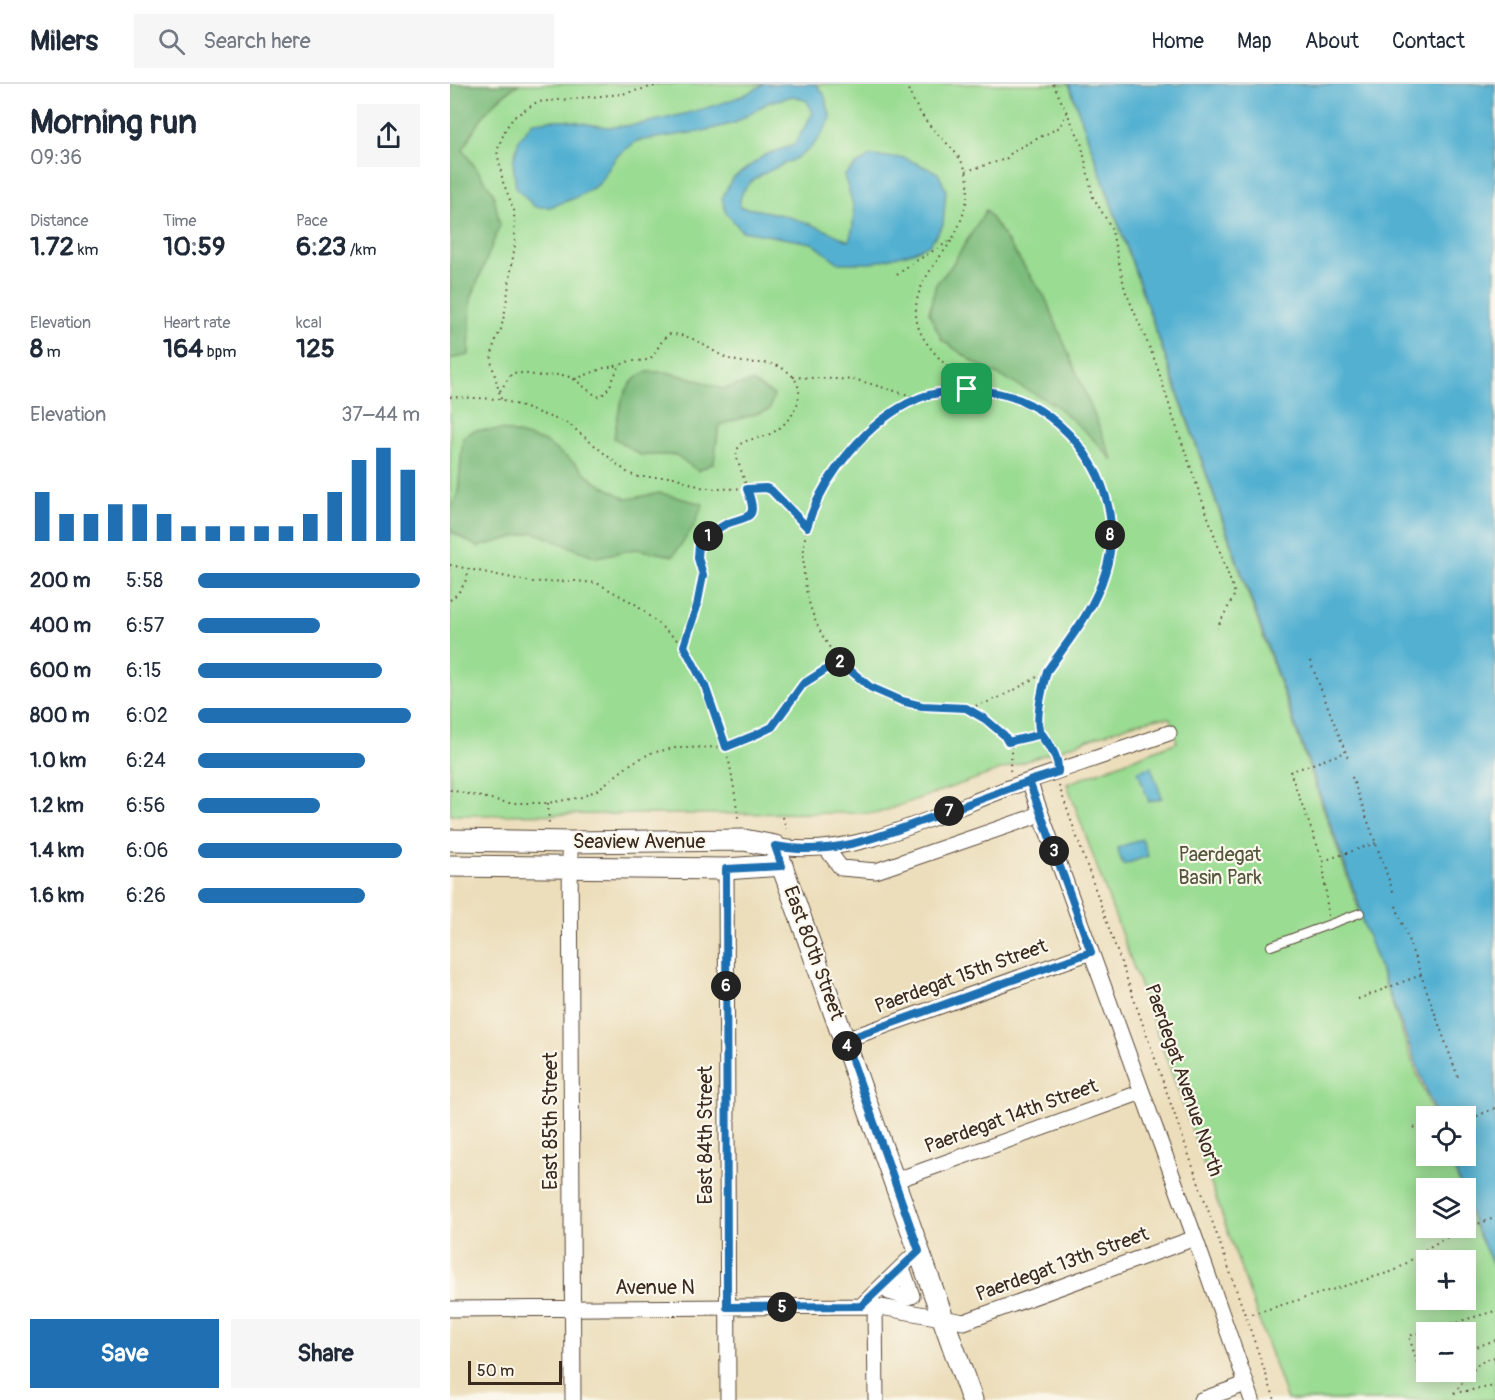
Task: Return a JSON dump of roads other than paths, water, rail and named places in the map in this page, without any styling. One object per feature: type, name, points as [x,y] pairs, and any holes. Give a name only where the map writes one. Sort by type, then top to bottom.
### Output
[{"type":"street","name":"Seaview Avenue","points":[[450,840],[570,842],[744,840],[793,849],[826,848],[873,839],[1021,781],[1058,772],[1169,733]]},
{"type":"street","points":[[1021,781],[1040,812],[1252,1400]]},
{"type":"street","points":[[826,848],[841,868],[876,871],[1030,818],[1040,812]]},
{"type":"street","name":"East 85th Street","points":[[570,842],[573,1400]]},
{"type":"street","name":"Seaview Avenue","points":[[450,866],[726,869],[781,847]]},
{"type":"street","name":"East 80th Street","points":[[781,847],[845,1040],[972,1400]]},
{"type":"street","name":"East 84th Street","points":[[726,869],[728,1400]]},
{"type":"street","name":"Paerdegat 15th Street","points":[[845,1040],[1091,952]]},
{"type":"street","name":"Paerdegat 14th Street","points":[[894,1181],[1142,1092]]},
{"type":"street","name":"Paerdegat 13th Street","points":[[943,1318],[964,1323],[1195,1238]]},
{"type":"street","points":[[876,1400],[868,1306],[919,1251]]},
{"type":"street","name":"Avenue N","points":[[450,1309],[868,1306],[943,1318]]},
{"type":"street","points":[[1201,1400],[1246,1384]]},
{"type":"lane","points":[[1271,946],[1360,913]]},
{"type":"water","points":[[763,84],[816,84],[824,94],[831,118],[819,138],[803,154],[753,180],[741,196],[740,207],[796,219],[849,241],[854,215],[844,176],[870,156],[905,158],[938,173],[946,190],[943,225],[930,244],[913,252],[872,263],[839,263],[812,243],[742,231],[726,213],[722,198],[732,179],[765,155],[794,145],[813,113],[807,101],[794,96],[769,102],[735,123],[703,131],[637,141],[616,157],[598,185],[575,198],[550,207],[535,207],[516,188],[513,162],[519,139],[533,122],[566,120],[612,127],[645,123],[713,106],[734,99]]},
{"type":"water","points":[[1069,84],[1495,84],[1495,1268],[1476,1229],[1476,1178],[1458,1178],[1454,1166],[1476,1166],[1476,1106],[1432,1106],[1362,921],[1359,905]]},
{"type":"water","points":[[1151,767],[1162,798],[1149,802],[1138,771]]},
{"type":"water","points":[[1142,839],[1148,856],[1123,865],[1117,848]]},
{"type":"park label","name":"Paerdegat Basin Park","points":[[1220,866]]}]
